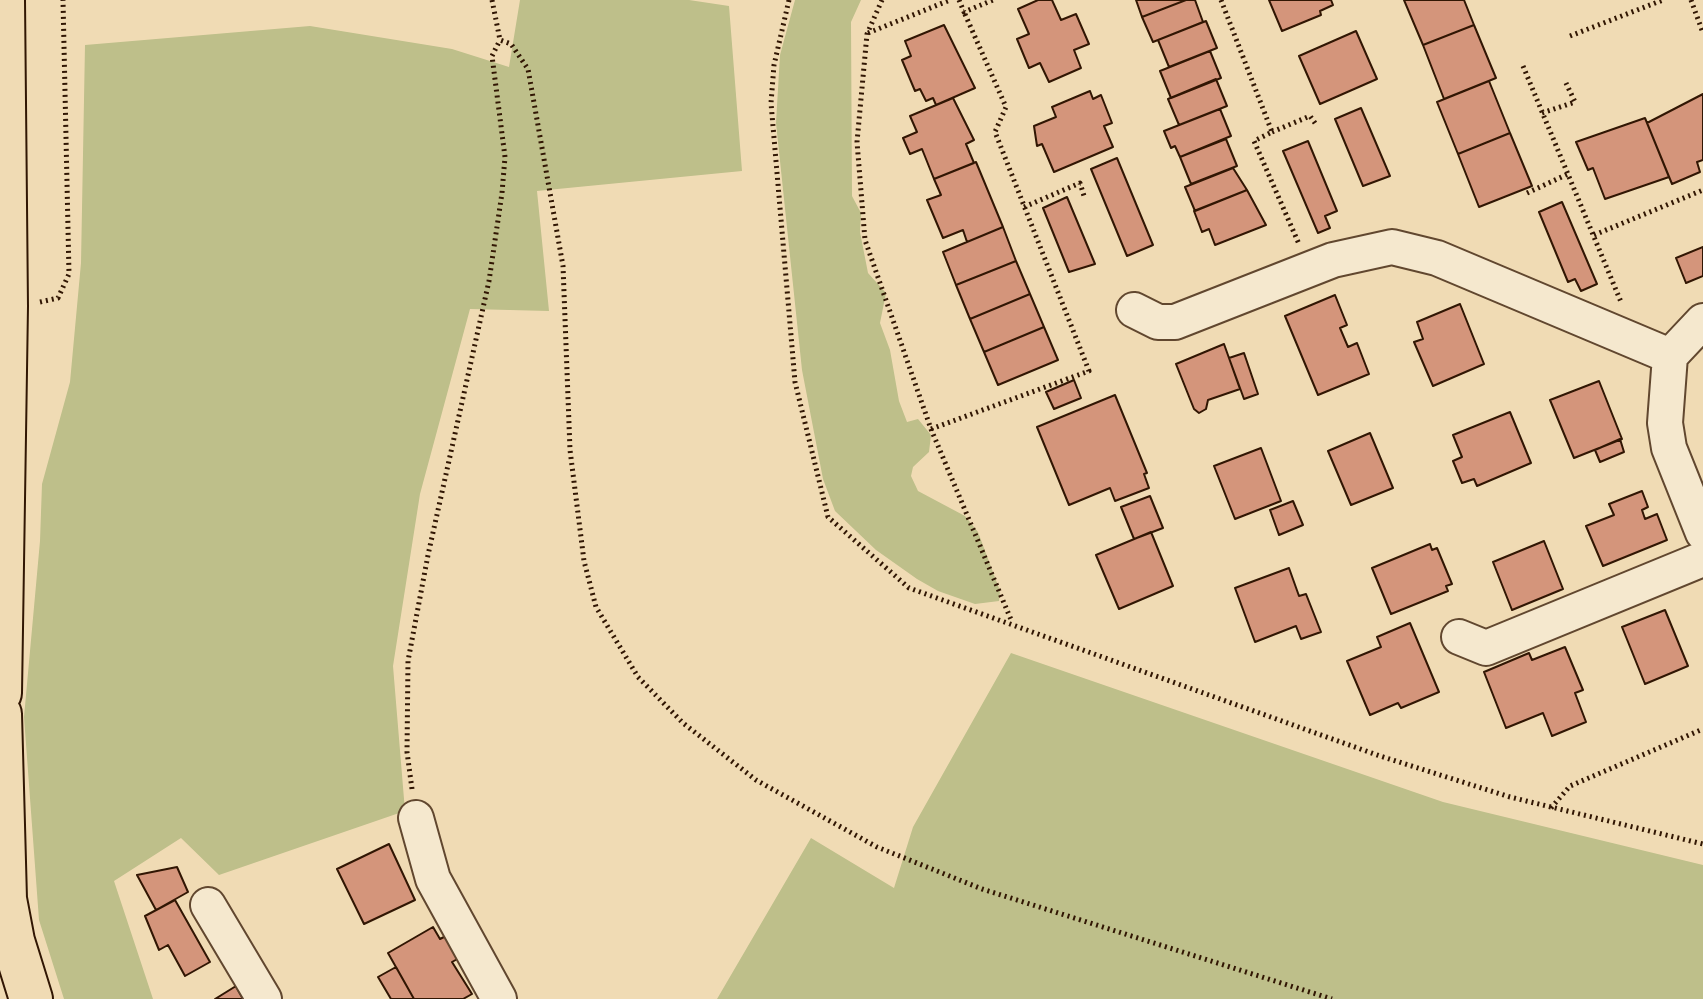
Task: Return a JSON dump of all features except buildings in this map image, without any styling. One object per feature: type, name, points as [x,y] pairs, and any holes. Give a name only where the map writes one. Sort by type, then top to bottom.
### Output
[{"type":"main road","points":[[0,693],[6,306],[3,0]]},
{"type":"main road","points":[[0,714],[5,899],[13,941],[31,999]]},
{"type":"street","points":[[1134,310],[1158,322],[1175,322],[1370,249],[1413,250],[1670,356]]},
{"type":"street","points":[[1703,321],[1670,356],[1665,423],[1669,448],[1703,533]]},
{"type":"street","points":[[1459,637],[1486,648],[1703,559]]},
{"type":"street","points":[[416,818],[433,879],[499,999]]},
{"type":"street","points":[[208,905],[264,999]]},
{"type":"path","points":[[6,306],[58,298],[69,274],[63,0]]},
{"type":"path","points":[[416,818],[407,752],[408,661],[491,268],[505,157],[492,56],[500,40],[492,0]]},
{"type":"path","points":[[789,0],[774,65],[771,103],[795,382],[828,517],[909,588],[1380,756],[1551,808],[1703,844]]},
{"type":"path","points":[[882,0],[867,34],[857,142],[865,240],[931,429],[1013,623]]},
{"type":"path","points":[[867,34],[950,0]]},
{"type":"path","points":[[931,429],[1089,371],[995,132],[1006,107],[959,0]]},
{"type":"path","points":[[964,12],[993,0]]},
{"type":"path","points":[[1221,0],[1272,132]]},
{"type":"path","points":[[1570,36],[1663,0]]},
{"type":"path","points":[[1691,0],[1703,33]]},
{"type":"path","points":[[500,40],[511,44],[528,69],[563,266],[570,450],[584,561],[596,607],[638,677],[683,723],[756,780],[877,847],[982,889],[1332,999]]},
{"type":"path","points":[[1523,66],[1623,305],[1626,336]]},
{"type":"path","points":[[1542,113],[1575,102],[1566,83]]},
{"type":"path","points":[[1310,269],[1254,141],[1310,116],[1317,126]]},
{"type":"path","points":[[1527,193],[1568,174]]},
{"type":"path","points":[[1024,207],[1080,183],[1084,196]]},
{"type":"path","points":[[1594,235],[1703,190]]},
{"type":"path","points":[[1551,808],[1570,786],[1703,729]]},
{"type":"green space","points":[[520,0],[689,0],[729,6],[742,171],[537,191],[549,311],[470,309],[420,494],[393,666],[405,811],[219,875],[181,838],[114,881],[153,999],[64,999],[39,920],[24,717],[42,484],[70,382],[81,263],[85,45],[310,26],[452,49],[509,67]]},
{"type":"green space","points":[[795,0],[861,0],[851,22],[852,196],[861,213],[860,232],[868,273],[886,293],[880,323],[890,350],[899,401],[907,422],[918,419],[931,435],[929,452],[913,467],[911,476],[918,491],[965,516],[978,532],[1000,591],[999,601],[975,604],[938,591],[917,579],[876,550],[835,511],[823,479],[802,370],[776,123],[780,55]]},
{"type":"green space","points":[[1011,653],[1443,802],[1703,865],[1703,999],[717,999],[811,838],[894,888],[913,827]]}]
